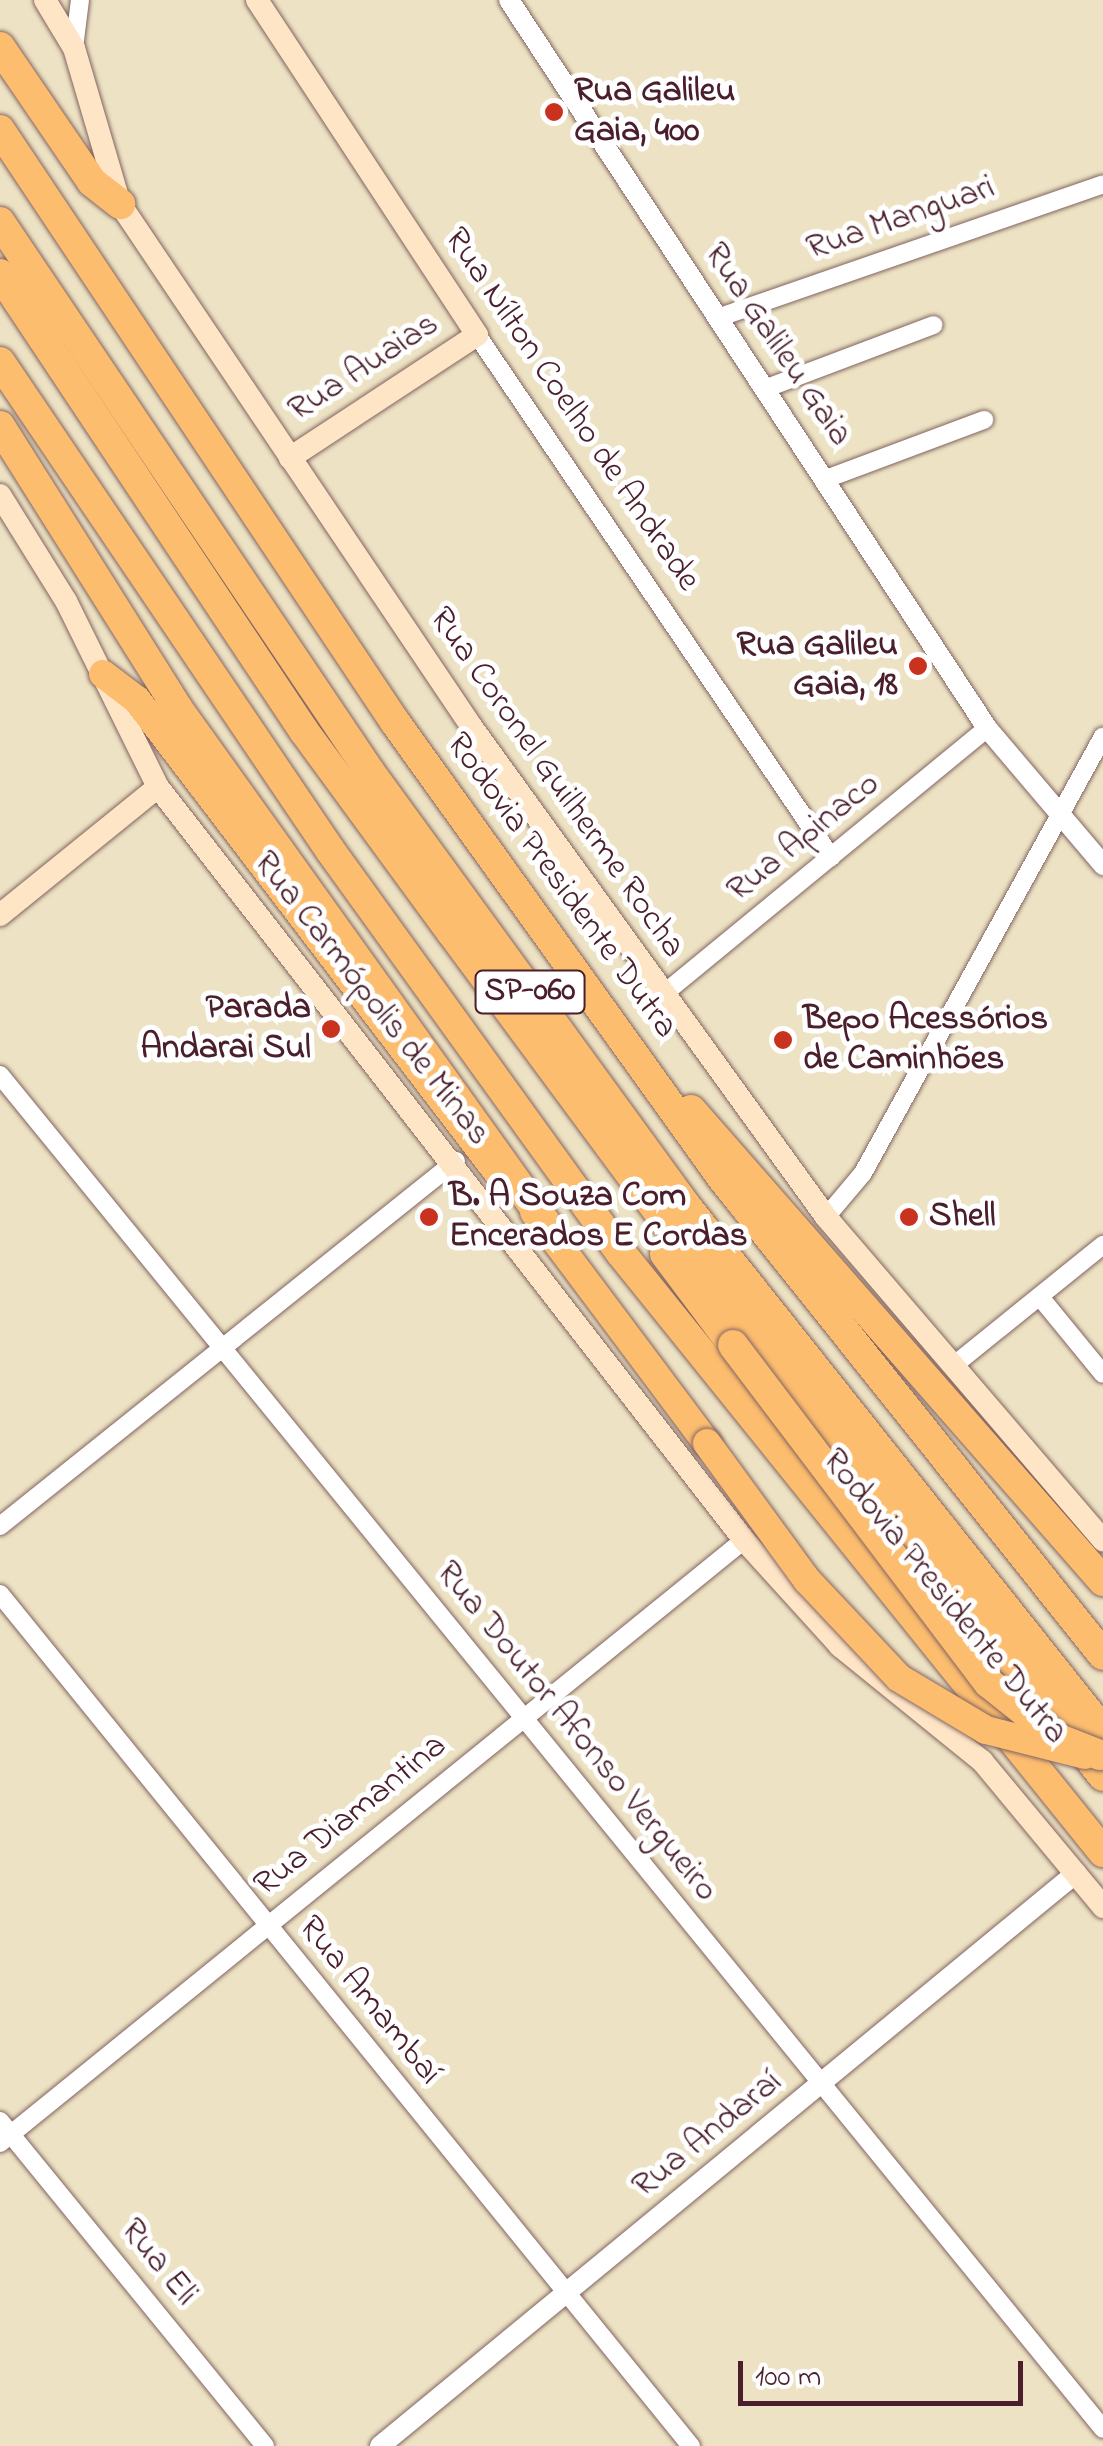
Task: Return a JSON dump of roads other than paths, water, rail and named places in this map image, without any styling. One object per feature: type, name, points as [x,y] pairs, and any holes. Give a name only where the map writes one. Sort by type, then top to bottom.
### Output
[{"type":"highway","points":[[0,47],[92,182],[120,204]]},
{"type":"highway","name":"Rodovia Presidente Dutra","points":[[0,130],[363,676],[892,1398],[1103,1655]]},
{"type":"highway","name":"Rodovia Presidente Dutra","points":[[0,222],[359,758],[686,1206],[1102,1754]]},
{"type":"highway","name":"Rodovia Presidente Dutra","points":[[0,274],[304,731],[490,985],[1102,1754]]},
{"type":"highway","name":"Rodovia Presidente Dutra","points":[[0,362],[330,850],[621,1253],[1103,1852]]},
{"type":"highway","points":[[0,426],[178,709],[807,1580],[898,1678],[986,1730],[1102,1754]]},
{"type":"highway","points":[[103,674],[138,700],[468,1141],[548,1226]]},
{"type":"highway","points":[[490,985],[511,1047],[990,1683],[1058,1739],[1102,1754]]},
{"type":"highway","points":[[646,1067],[744,1160],[1103,1580]]},
{"type":"main road","points":[[45,0],[74,48]]},
{"type":"main road","name":"Rua Nílton Coelho de Andrade","points":[[258,0],[477,336]]},
{"type":"main road","name":"Rua Coronel Guilherme Rocha","points":[[74,48],[120,204],[661,996],[826,1218],[1103,1540]]},
{"type":"main road","name":"Rua Auaias","points":[[290,458],[477,336]]},
{"type":"main road","name":"Rua Carmópolis de Minas","points":[[0,495],[103,674],[158,788],[456,1162],[744,1540],[840,1646],[982,1761],[1103,1908]]},
{"type":"main road","points":[[0,915],[158,788]]},
{"type":"street","name":"Rua Coronel Guilherme Rocha","points":[[74,48],[80,0]]},
{"type":"street","name":"Rua Galileu Gaia","points":[[508,0],[988,728],[1103,865]]},
{"type":"street","name":"Rua Manguari","points":[[720,317],[1103,184]]},
{"type":"street","points":[[767,388],[934,325]]},
{"type":"street","name":"Rua Nílton Coelho de Andrade","points":[[477,336],[832,858]]},
{"type":"street","points":[[826,479],[984,420]]},
{"type":"street","name":"Rua Apinaco","points":[[661,996],[988,728]]},
{"type":"street","points":[[826,1218],[863,1173],[1058,812],[1103,737]]},
{"type":"street","name":"Rua Doutor Afonso Vergueiro","points":[[0,1075],[1103,2429]]},
{"type":"street","points":[[0,1526],[456,1162]]},
{"type":"street","points":[[953,1366],[1103,1246]]},
{"type":"street","points":[[1040,1297],[1103,1374]]},
{"type":"street","name":"Rua Diamantina","points":[[4,2133],[266,1927],[744,1540]]},
{"type":"street","name":"Rua Amambaí","points":[[0,1594],[266,1927],[691,2446]]},
{"type":"street","name":"Rua Andaraí","points":[[380,2446],[1076,1873]]},
{"type":"street","name":"Rua Eli","points":[[4,2133],[266,2446]]},
{"type":"place","name":"Rua Galileu Gaia, 400","points":[[554,112]]},
{"type":"place","name":"Rua Galileu Gaia, 18","points":[[918,666]]},
{"type":"place","name":"Parada Andarai Sul","points":[[331,1029]]},
{"type":"place","name":"Bepo Acessórios de Caminhões","points":[[783,1040]]},
{"type":"place","name":"B. A Souza Com Encerados E Cordas","points":[[429,1217]]},
{"type":"place","name":"Shell","points":[[909,1217]]}]
